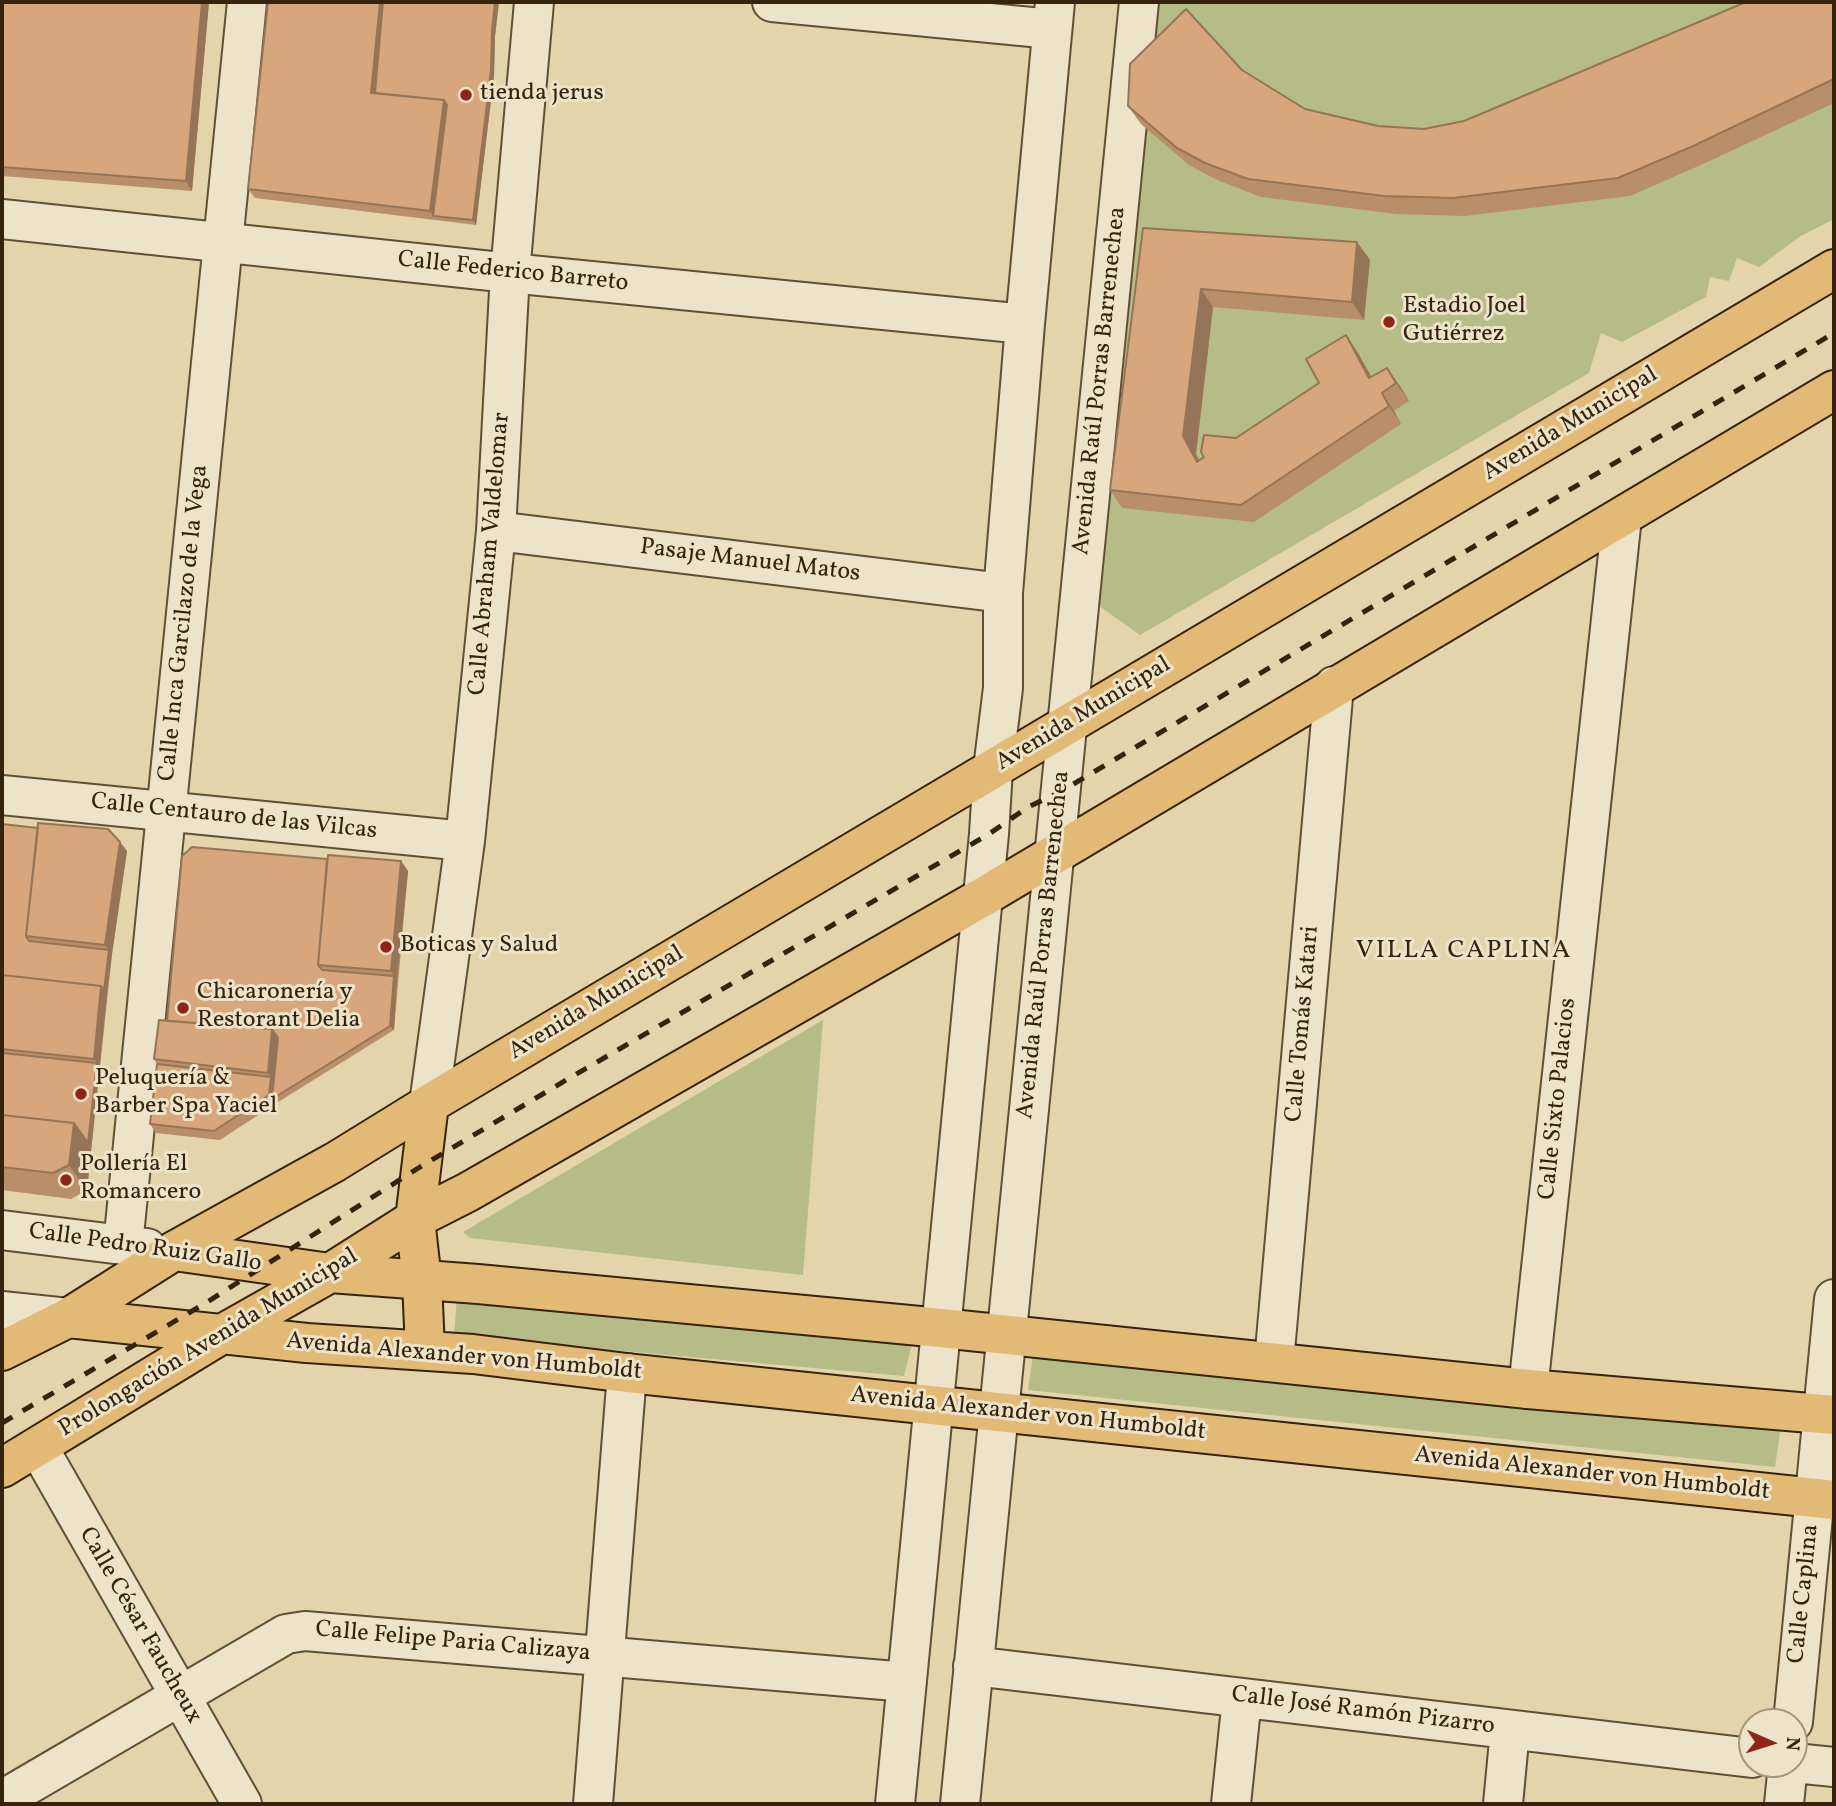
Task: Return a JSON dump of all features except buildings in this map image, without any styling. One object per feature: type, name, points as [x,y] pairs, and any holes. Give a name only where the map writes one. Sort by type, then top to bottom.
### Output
[{"type":"main road","name":"Avenida Municipal","points":[[174,1251],[335,1162],[1834,269]]},
{"type":"main road","points":[[415,1219],[468,1192],[983,897],[1834,390]]},
{"type":"main road","points":[[425,1350],[422,1281],[415,1219],[429,1104]]},
{"type":"main road","name":"Prolongación Avenida Municipal","points":[[2,1468],[222,1334],[330,1273],[415,1219]]},
{"type":"main road","points":[[2,1351],[68,1318],[174,1251]]},
{"type":"main road","name":"Calle Pedro Ruiz Gallo","points":[[174,1251],[330,1273]]},
{"type":"main road","points":[[330,1273],[478,1284],[1007,1334],[1528,1389],[1829,1415]]},
{"type":"main road","points":[[68,1318],[222,1334]]},
{"type":"main road","name":"Avenida Alexander von Humboldt","points":[[222,1334],[425,1350],[1824,1499]]},
{"type":"street","name":"Calle Inca Garcilazo de la Vega","points":[[123,1245],[247,2]]},
{"type":"street","name":"Calle Abraham Valdelomar","points":[[429,1104],[465,841],[496,531],[510,273],[534,2]]},
{"type":"street","points":[[772,2],[1053,16],[1003,593],[1003,688],[993,769],[983,897],[895,1804]]},
{"type":"street","name":"Avenida Raúl Porras Barrenechea","points":[[960,1804],[1139,2]]},
{"type":"street","name":"Calle Federico Barreto","points":[[2,219],[1025,324]]},
{"type":"street","name":"Calle Sixto Palacios","points":[[1528,1389],[1622,517]]},
{"type":"street","name":"Pasaje Manuel Matos","points":[[496,531],[1003,593]]},
{"type":"street","name":"Calle Tomás Katari","points":[[1275,1362],[1334,686]]},
{"type":"street","name":"Calle Centauro de las Vilcas","points":[[2,795],[465,841]]},
{"type":"street","name":"Calle Pedro Ruiz Gallo","points":[[2,1230],[174,1251]]},
{"type":"street","name":"Calle Caplina","points":[[1795,1708],[1824,1499],[1834,1299]]},
{"type":"street","points":[[2,1311],[68,1318]]},
{"type":"street","points":[[593,1804],[627,1373]]},
{"type":"street","name":"Calle César Faucheux","points":[[38,1447],[242,1804]]},
{"type":"street","name":"Calle Felipe Paria Calizaya","points":[[2,1800],[286,1634],[305,1631],[907,1682]]},
{"type":"street","name":"Calle José Ramón Pizarro","points":[[974,1666],[1738,1756]]},
{"type":"street","points":[[1231,1804],[1242,1698]]},
{"type":"street","points":[[1503,1804],[1510,1730]]},
{"type":"street","points":[[1808,1764],[1834,1767]]},
{"type":"street","points":[[1784,1804],[1787,1778]]},
{"type":"green space","name":"Estadio Joel Gutiérrez","points":[[1148,2],[1834,2],[1834,219],[1799,237],[1759,267],[1737,258],[1729,281],[1710,277],[1706,297],[1622,342],[1601,333],[1589,373],[1140,635],[1088,598]]},
{"type":"green space","points":[[823,1020],[803,1275],[470,1238],[463,1232]]},
{"type":"green space","points":[[457,1296],[912,1344],[904,1376],[454,1336]]},
{"type":"green space","points":[[1033,1354],[1781,1426],[1775,1467],[1028,1390]]},
{"type":"railway","points":[[2,1423],[204,1304],[420,1167],[989,834],[1028,807],[1060,792],[1834,333]]},
{"type":"place","name":"tienda jerus","points":[[466,95]]},
{"type":"place","name":"Estadio Joel Gutiérrez","points":[[1389,322]]},
{"type":"place","name":"Boticas y Salud","points":[[386,947]]},
{"type":"place","name":"Chicaronería y Restorant Delia","points":[[183,1008]]},
{"type":"place","name":"Peluquería & Barber Spa Yaciel","points":[[81,1094]]},
{"type":"place","name":"Pollería El Romancero","points":[[66,1180]]},
{"type":"district","name":"VILLA CAPLINA","points":[[1464,952]]}]
